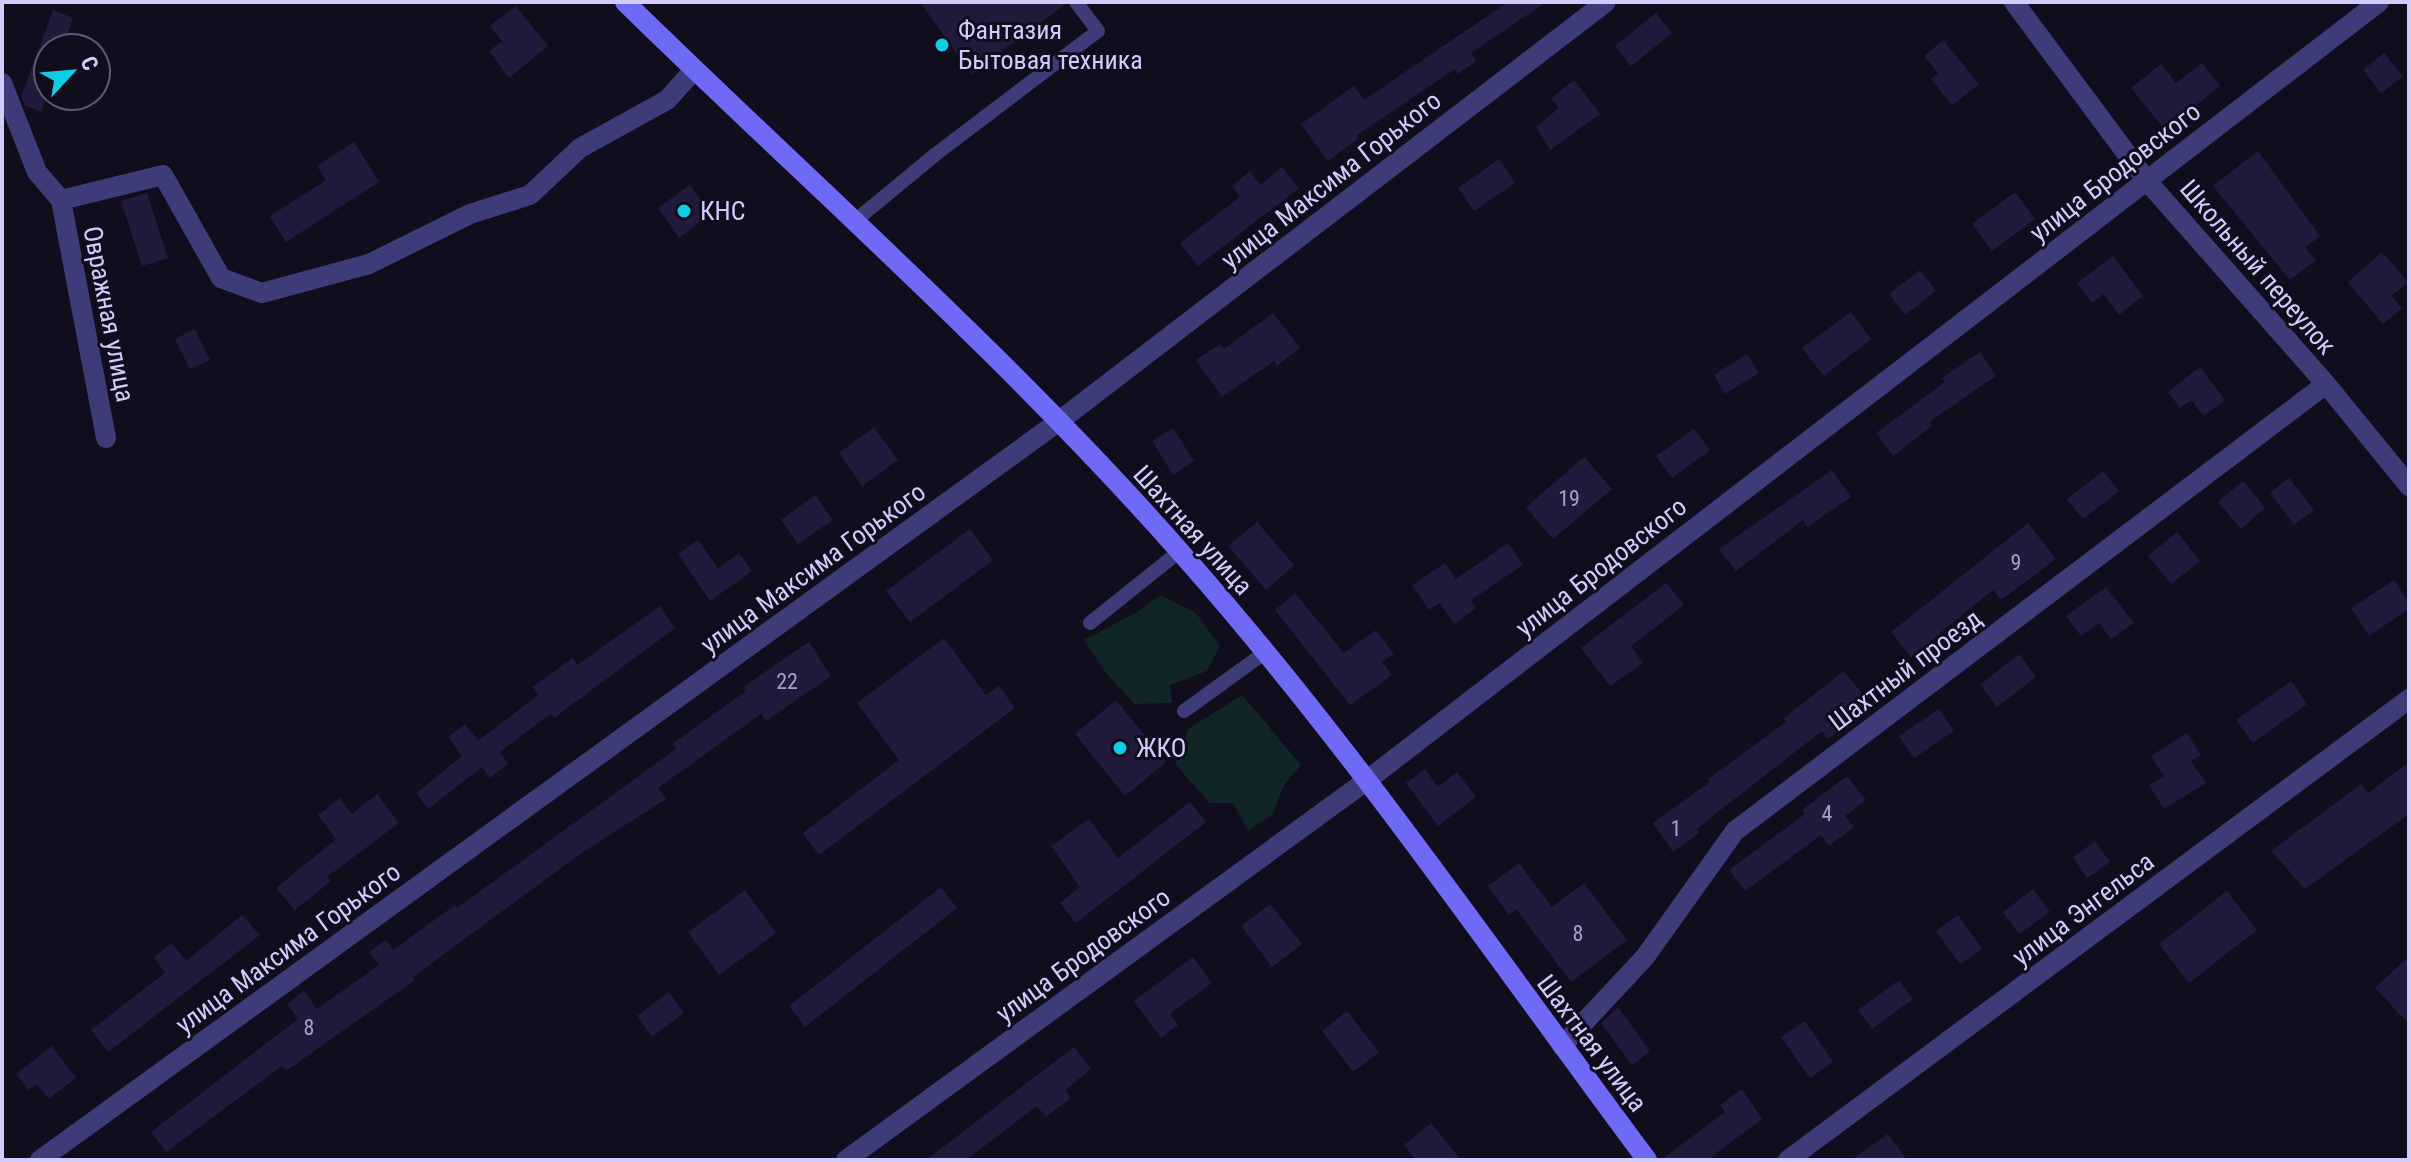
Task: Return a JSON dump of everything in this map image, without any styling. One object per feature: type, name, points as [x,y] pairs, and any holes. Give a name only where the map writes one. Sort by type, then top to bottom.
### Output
[{"type":"main road","name":"Шахтная улица","points":[[625,2],[856,220],[1058,422],[1180,551],[1267,651],[1647,1160]]},
{"type":"street","name":"улица Максима Горького","points":[[40,1160],[1058,422],[1606,2]]},
{"type":"street","name":"Школьный переулок","points":[[2014,2],[2147,181],[2326,384],[2409,486]]},
{"type":"street","name":"улица Бродовского","points":[[846,1160],[1366,781],[2379,2]]},
{"type":"street","points":[[2,83],[37,172],[61,200],[163,175],[221,278],[262,293],[369,264],[470,214],[530,195],[580,148],[667,100],[694,70]]},
{"type":"street","name":"Овражная улица","points":[[61,200],[106,438]]},
{"type":"street","name":"Шахтный проезд","points":[[1562,1046],[1645,957],[1735,831],[2326,384]]},
{"type":"street","name":"улица Энгельса","points":[[1788,1160],[2409,699]]},
{"type":"lane","points":[[856,220],[936,154],[1098,31],[1076,2]]},
{"type":"lane","points":[[1090,623],[1180,551]]},
{"type":"lane","points":[[1184,711],[1267,651]]},
{"type":"green space","points":[[1161,595],[1196,613],[1220,646],[1207,671],[1170,685],[1172,703],[1134,704],[1104,670],[1084,640],[1137,612]]},
{"type":"green space","points":[[1242,695],[1301,765],[1284,785],[1273,814],[1248,831],[1233,803],[1210,803],[1175,764],[1188,729]]},
{"type":"building","points":[[920,2],[1066,2],[1066,4],[971,74]]},
{"type":"building","points":[[1508,2],[1546,2],[1471,53],[1476,61],[1458,74],[1455,69],[1357,135],[1359,138],[1328,161],[1301,124],[1354,86],[1364,100]]},
{"type":"building","points":[[516,6],[548,46],[509,78],[489,51],[502,41],[490,26]]},
{"type":"building","points":[[53,10],[73,18],[68,32],[45,32]]},
{"type":"building","points":[[1656,13],[1672,33],[1631,66],[1615,46]]},
{"type":"building","points":[[1943,40],[1979,84],[1952,105],[1931,79],[1938,73],[1924,56]]},
{"type":"building","points":[[2384,53],[2403,76],[2381,93],[2363,70]]},
{"type":"building","points":[[2202,63],[2220,86],[2165,130],[2131,88],[2161,64],[2176,83]]},
{"type":"building","points":[[32,67],[32,108],[25,105],[21,97]]},
{"type":"building","points":[[1574,80],[1600,114],[1550,150],[1536,127],[1559,108],[1551,98]]},
{"type":"building","points":[[354,142],[379,182],[286,242],[270,216],[326,180],[317,166]]},
{"type":"building","points":[[2258,151],[2320,236],[2305,248],[2316,260],[2290,280],[2213,186]]},
{"type":"building","points":[[1499,159],[1515,183],[1474,211],[1458,188]]},
{"type":"building","points":[[1282,167],[1299,188],[1198,266],[1180,243],[1240,197],[1232,186],[1250,171],[1261,185]]},
{"type":"building","name":"КНС","points":[[690,185],[711,214],[679,238],[658,208]]},
{"type":"building","points":[[2015,192],[2035,219],[1992,251],[1972,224]]},
{"type":"building","points":[[147,193],[168,258],[142,266],[121,201]]},
{"type":"building","points":[[2382,252],[2408,282],[2391,296],[2402,308],[2383,324],[2348,282]]},
{"type":"building","points":[[2113,256],[2143,296],[2119,315],[2104,294],[2092,303],[2077,283]]},
{"type":"building","points":[[1920,270],[1936,291],[1905,315],[1889,294]]},
{"type":"building","points":[[1851,312],[1871,339],[1824,376],[1802,348]]},
{"type":"building","points":[[1273,313],[1300,348],[1277,366],[1274,361],[1222,397],[1196,360],[1220,344],[1224,349]]},
{"type":"building","points":[[195,329],[210,360],[190,369],[175,339]]},
{"type":"building","points":[[1980,352],[1996,376],[1929,422],[1932,426],[1893,456],[1876,433],[1945,382],[1942,378]]},
{"type":"building","points":[[1747,354],[1759,373],[1725,394],[1714,375]]},
{"type":"building","points":[[2200,367],[2225,400],[2204,416],[2191,400],[2180,408],[2168,392]]},
{"type":"building","points":[[874,427],[898,460],[862,486],[839,453]]},
{"type":"building","points":[[1173,428],[1194,461],[1173,475],[1152,441]]},
{"type":"building","points":[[1694,429],[1710,450],[1672,478],[1656,456]]},
{"type":"building","points":[[1584,457],[1612,489],[1553,539],[1526,507]]},
{"type":"building","points":[[1832,470],[1851,497],[1807,527],[1803,520],[1736,571],[1719,549]]},
{"type":"building","points":[[2103,471],[2119,491],[2083,519],[2067,499]]},
{"type":"building","points":[[2289,478],[2314,510],[2294,525],[2270,493]]},
{"type":"building","points":[[2243,481],[2265,508],[2241,529],[2218,502]]},
{"type":"building","points":[[815,495],[833,520],[798,544],[781,520]]},
{"type":"building","points":[[1257,522],[1294,565],[1266,590],[1228,546]]},
{"type":"building","points":[[2028,523],[2056,559],[2001,600],[1993,590],[1911,657],[1891,632]]},
{"type":"building","points":[[970,529],[993,560],[910,622],[886,591]]},
{"type":"building","points":[[2177,532],[2200,561],[2171,584],[2148,556]]},
{"type":"building","points":[[698,540],[718,568],[739,553],[752,571],[710,601],[678,554]]},
{"type":"building","points":[[1508,543],[1523,565],[1471,600],[1476,608],[1454,624],[1440,603],[1429,610],[1412,585],[1445,563],[1456,579]]},
{"type":"building","points":[[2394,580],[2409,603],[2409,609],[2369,636],[2351,608]]},
{"type":"building","points":[[1666,583],[1684,605],[1631,646],[1643,663],[1610,686],[1581,648]]},
{"type":"building","points":[[2106,587],[2134,623],[2111,639],[2099,623],[2081,636],[2066,616]]},
{"type":"building","points":[[1295,593],[1344,653],[1376,630],[1394,654],[1382,662],[1392,675],[1350,705],[1275,610]]},
{"type":"building","points":[[660,606],[675,628],[554,718],[551,713],[500,752],[508,764],[490,778],[482,767],[428,809],[416,793],[462,756],[448,737],[465,724],[478,741],[538,695],[532,687],[573,658],[577,665]]},
{"type":"building","points":[[944,638],[986,695],[999,686],[1015,708],[819,855],[803,833],[899,760],[857,703]]},
{"type":"building","points":[[809,642],[831,676],[766,721],[761,714],[658,788],[666,799],[580,854],[413,977],[415,980],[286,1071],[282,1066],[166,1152],[151,1132],[298,1019],[287,1004],[304,991],[317,1009],[379,965],[369,952],[386,940],[393,950],[455,905],[457,908],[676,749],[672,744],[746,691],[743,687]]},
{"type":"building","points":[[2019,654],[2036,677],[1997,707],[1980,685]]},
{"type":"building","points":[[1844,671],[1864,696],[1843,712],[1850,722],[1828,739],[1822,731],[1696,829],[1699,833],[1673,852],[1653,823],[1786,722],[1784,718]]},
{"type":"building","points":[[2291,681],[2307,704],[2253,743],[2236,720]]},
{"type":"building","name":"ЖКО","points":[[1116,700],[1166,762],[1125,796],[1075,734]]},
{"type":"building","points":[[1939,709],[1954,731],[1914,758],[1899,736]]},
{"type":"building","points":[[2187,733],[2201,755],[2191,761],[2206,783],[2164,809],[2149,785],[2164,776],[2151,756]]},
{"type":"building","points":[[2409,762],[2409,814],[2305,889],[2271,851],[2361,784],[2368,793]]},
{"type":"building","points":[[1425,769],[1438,787],[1457,772],[1476,797],[1438,826],[1406,783]]},
{"type":"building","points":[[1847,776],[1866,800],[1845,816],[1854,827],[1829,846],[1821,835],[1745,891],[1729,870],[1805,814],[1802,810]]},
{"type":"building","points":[[377,794],[399,823],[327,877],[331,881],[295,910],[276,888],[336,839],[318,815],[340,798],[352,814]]},
{"type":"building","points":[[1190,802],[1206,822],[1076,923],[1060,903],[1080,887],[1051,846],[1089,819],[1118,858]]},
{"type":"building","points":[[2095,841],[2110,862],[2087,878],[2073,857]]},
{"type":"building","points":[[1519,863],[1552,907],[1584,883],[1627,940],[1571,982],[1516,909],[1509,915],[1488,886]]},
{"type":"building","points":[[941,887],[957,908],[805,1027],[789,1006]]},
{"type":"building","points":[[2033,889],[2050,912],[2019,934],[2003,912]]},
{"type":"building","points":[[745,890],[776,933],[719,975],[688,932]]},
{"type":"building","points":[[2227,891],[2257,930],[2189,983],[2159,944]]},
{"type":"building","points":[[1270,904],[1302,944],[1272,967],[1241,926]]},
{"type":"building","points":[[242,915],[260,935],[108,1052],[91,1030],[165,973],[154,957],[172,943],[186,961]]},
{"type":"building","points":[[1958,915],[1982,949],[1960,964],[1936,931]]},
{"type":"building","points":[[2409,956],[2409,1024],[2375,988]]},
{"type":"building","points":[[1193,957],[1212,983],[1170,1014],[1178,1025],[1161,1038],[1134,1001]]},
{"type":"building","points":[[1899,980],[1913,999],[1872,1029],[1858,1010]]},
{"type":"building","points":[[669,992],[684,1013],[652,1037],[637,1016]]},
{"type":"building","points":[[1618,1007],[1650,1051],[1632,1065],[1601,1023]]},
{"type":"building","points":[[1347,1011],[1379,1052],[1353,1072],[1322,1031]]},
{"type":"building","points":[[1805,1021],[1833,1062],[1810,1078],[1781,1037]]},
{"type":"building","points":[[52,1046],[76,1078],[49,1099],[37,1084],[28,1090],[16,1074]]},
{"type":"building","points":[[1074,1047],[1091,1069],[1065,1090],[1071,1098],[1046,1117],[1037,1106],[966,1160],[926,1160]]},
{"type":"building","points":[[1742,1089],[1762,1119],[1707,1160],[1661,1160],[1725,1112],[1720,1105]]},
{"type":"building","points":[[1431,1123],[1461,1160],[1416,1160],[1404,1145]]},
{"type":"building","points":[[1888,1134],[1907,1160],[1851,1160]]},
{"type":"place","name":"Фантазия Бытовая техника","points":[[942,45]]},
{"type":"place","name":"КНС","points":[[684,211]]},
{"type":"place","name":"ЖКО","points":[[1120,748]]}]
